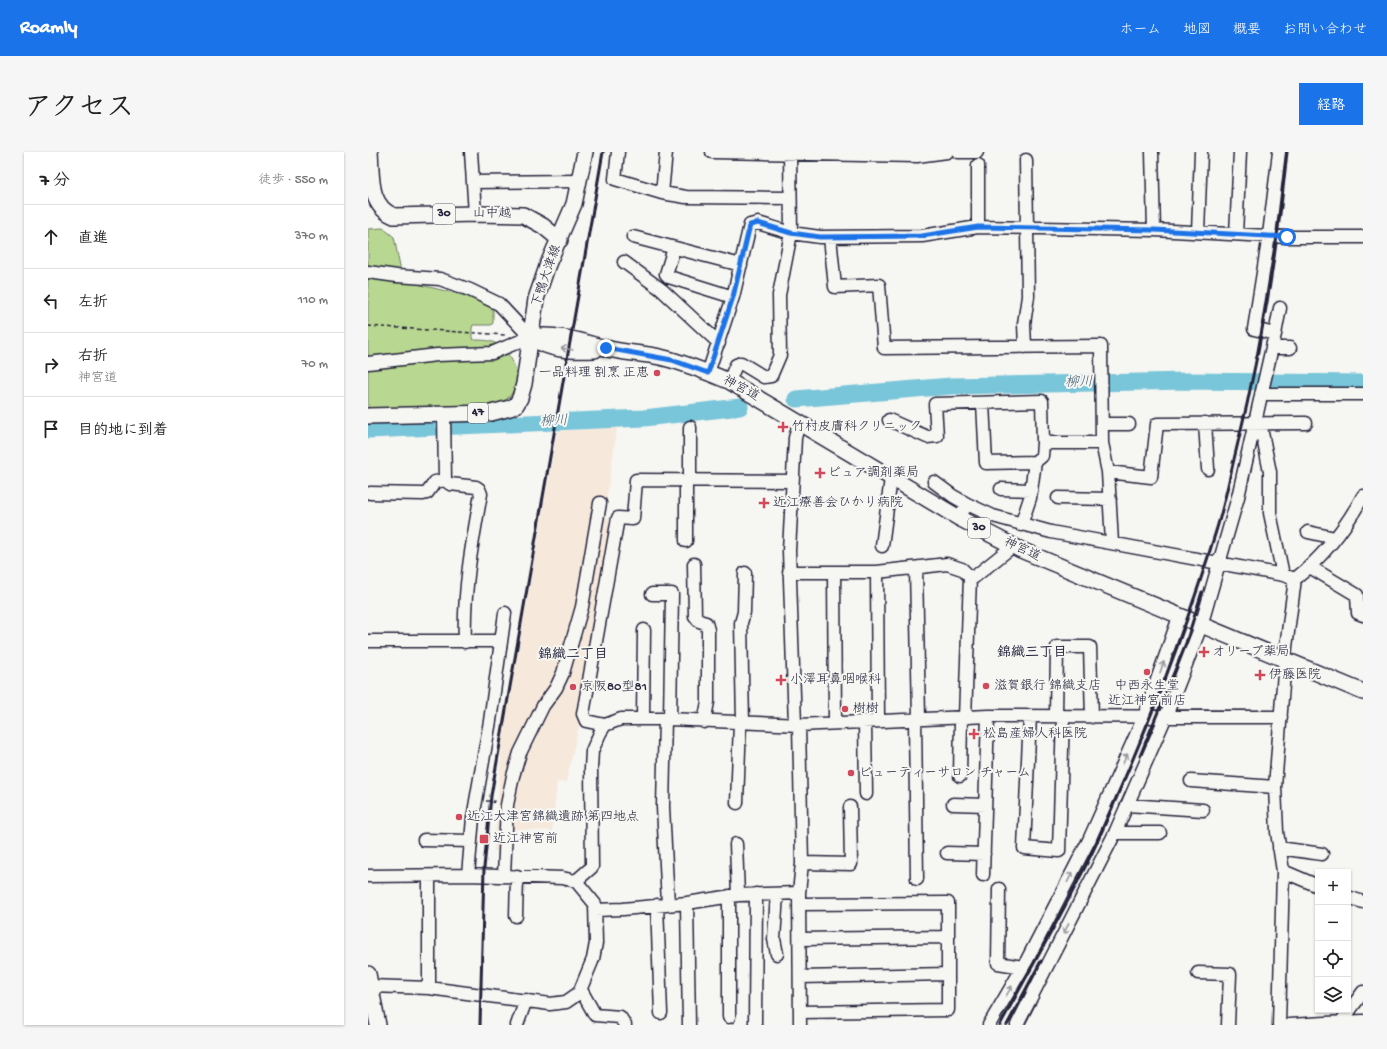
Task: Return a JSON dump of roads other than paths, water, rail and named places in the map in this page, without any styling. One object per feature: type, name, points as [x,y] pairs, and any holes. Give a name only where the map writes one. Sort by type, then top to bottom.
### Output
[{"type":"main road","name":"山中越","points":[[370,152],[374,198],[385,213],[394,216],[475,214],[523,215],[543,226],[560,240]]},
{"type":"main road","name":"下鴨大津線","points":[[530,337],[540,287],[574,204],[585,152]]},
{"type":"main road","name":"神宮道","points":[[530,337],[543,346],[568,350],[597,350],[606,348],[666,358],[729,381],[959,518],[1013,546],[1179,617],[1363,692]]},
{"type":"main road","name":"47","points":[[368,416],[444,417],[491,412],[510,408],[516,405],[520,398],[524,384],[530,337]]},
{"type":"main road","points":[[369,980],[378,1025]]},
{"type":"street","points":[[471,152],[475,214]]},
{"type":"street","points":[[618,152],[615,179],[662,193],[686,196],[790,198]]},
{"type":"street","points":[[662,193],[666,152]]},
{"type":"street","points":[[712,152],[917,156],[947,152]]},
{"type":"street","points":[[958,152],[977,152]]},
{"type":"street","points":[[1152,152],[1154,230]]},
{"type":"street","points":[[1198,232],[1201,152]]},
{"type":"street","points":[[1236,234],[1240,152]]},
{"type":"street","points":[[1274,334],[1254,330],[1269,235],[1279,152]]},
{"type":"street","points":[[729,381],[736,365],[741,363],[764,377],[771,376],[780,355],[779,295],[791,233],[790,153]]},
{"type":"street","points":[[1025,347],[1024,324],[1028,296],[1026,160]]},
{"type":"street","points":[[978,165],[978,227]]},
{"type":"street","points":[[473,182],[580,181]]},
{"type":"street","points":[[708,373],[733,297],[750,225],[758,223],[791,233],[830,237],[922,236],[978,227],[1154,230],[1315,238],[1363,237]]},
{"type":"street","points":[[633,237],[741,265]]},
{"type":"street","points":[[830,237],[835,287],[879,286],[884,348],[1101,346],[1102,443],[1108,472],[1112,543]]},
{"type":"street","points":[[674,248],[666,274],[669,277],[733,297]]},
{"type":"street","points":[[624,262],[662,290],[719,342]]},
{"type":"street","points":[[368,272],[440,279],[470,290],[499,304],[530,337],[492,353],[436,356],[368,363]]},
{"type":"street","points":[[1017,1025],[1115,833],[1166,716],[1201,626],[1258,423],[1261,394],[1280,308]]},
{"type":"street","points":[[1272,348],[1290,348]]},
{"type":"street","points":[[1261,394],[1363,394]]},
{"type":"street","points":[[889,420],[927,437],[937,436],[935,404],[1042,401],[1042,456],[1036,462],[1031,490],[1021,525]]},
{"type":"street","points":[[983,403],[986,463],[1036,462]]},
{"type":"street","points":[[444,417],[445,480],[450,484],[476,487],[479,489],[481,494],[471,551],[468,590],[464,609],[465,642]]},
{"type":"street","points":[[799,422],[795,438],[792,481],[789,572],[802,863],[800,898],[800,1025]]},
{"type":"street","points":[[1205,423],[1208,469]]},
{"type":"street","points":[[1258,423],[1270,472],[1270,513],[1283,574]]},
{"type":"street","points":[[1108,472],[1151,477],[1157,424],[1306,423]]},
{"type":"street","points":[[1102,424],[1130,424]]},
{"type":"street","points":[[686,541],[690,427]]},
{"type":"street","points":[[1042,442],[1102,443]]},
{"type":"street","points":[[882,546],[891,478]]},
{"type":"street","points":[[370,493],[423,494],[428,493],[436,482],[445,480]]},
{"type":"street","points":[[792,481],[636,480],[633,519],[618,518],[583,714],[586,721],[605,725],[621,719],[643,718],[704,722],[797,725],[988,716],[1281,717]]},
{"type":"street","points":[[934,482],[967,504],[993,516],[1021,525],[1283,574],[1295,579]]},
{"type":"street","points":[[1001,489],[1031,490]]},
{"type":"street","points":[[1279,1025],[1283,871],[1279,848],[1275,787],[1285,660],[1295,579],[1310,567],[1335,538],[1352,517],[1363,496]]},
{"type":"street","points":[[1058,498],[1110,499]]},
{"type":"street","points":[[504,876],[508,805],[513,776],[520,753],[540,712],[556,688],[563,673],[582,607],[600,503]]},
{"type":"street","points":[[959,518],[967,504]]},
{"type":"street","points":[[1308,532],[1335,538]]},
{"type":"street","points":[[970,577],[973,578],[1013,546]]},
{"type":"street","points":[[694,564],[695,616],[699,621],[706,623],[708,630],[708,702],[705,710],[704,722]]},
{"type":"street","points":[[789,572],[877,572],[947,564],[962,569],[970,577],[960,776]]},
{"type":"street","points":[[1310,567],[1357,595],[1358,613],[1363,615]]},
{"type":"street","points":[[916,568],[917,879]]},
{"type":"street","points":[[834,572],[836,723]]},
{"type":"street","points":[[877,572],[878,721]]},
{"type":"street","points":[[738,802],[741,723],[740,623],[744,612],[745,573]]},
{"type":"street","points":[[652,594],[672,594],[663,807],[660,1013]]},
{"type":"street","points":[[468,875],[470,841],[505,613]]},
{"type":"street","points":[[989,1025],[1023,967],[1089,840],[1144,717],[1179,617]]},
{"type":"street","points":[[643,718],[644,630]]},
{"type":"street","points":[[368,641],[501,641]]},
{"type":"street","points":[[1030,716],[1024,848],[1060,851],[1058,647],[1090,647],[1092,717]]},
{"type":"street","points":[[983,875],[988,716]]},
{"type":"street","points":[[866,721],[866,794]]},
{"type":"street","points":[[576,881],[592,867],[592,757],[596,741],[605,725]]},
{"type":"street","points":[[1191,781],[1275,787]]},
{"type":"street","points":[[953,804],[985,805]]},
{"type":"street","points":[[1127,805],[1203,810]]},
{"type":"street","points":[[802,863],[851,864],[850,807]]},
{"type":"street","points":[[1115,833],[1160,833]]},
{"type":"street","points":[[424,840],[470,841]]},
{"type":"street","points":[[729,1017],[736,844]]},
{"type":"street","points":[[1279,848],[1322,854]]},
{"type":"street","points":[[947,853],[984,854]]},
{"type":"street","points":[[1283,871],[1315,885]]},
{"type":"street","points":[[368,876],[517,876],[576,881],[595,904],[596,943],[594,954],[581,990],[573,998],[559,1004],[369,980]]},
{"type":"street","points":[[429,876],[429,988]]},
{"type":"street","points":[[516,916],[517,876]]},
{"type":"street","points":[[999,889],[998,963],[1023,967]]},
{"type":"street","points":[[595,910],[623,910],[756,894],[777,894],[800,898],[948,903],[948,1010],[800,1012]]},
{"type":"street","points":[[755,1025],[756,894]]},
{"type":"street","points":[[777,894],[774,939],[778,954]]},
{"type":"street","points":[[1351,898],[1363,902]]},
{"type":"street","points":[[687,903],[689,1025]]},
{"type":"street","points":[[800,940],[948,937]]},
{"type":"street","points":[[1198,973],[1230,974],[1228,1025]]},
{"type":"street","points":[[800,977],[948,974]]},
{"type":"street","points":[[581,990],[595,1015],[620,1017],[625,1025]]},
{"type":"street","points":[[1340,1023],[1357,996]]},
{"type":"street","points":[[517,1025],[526,1000]]},
{"type":"street","points":[[1289,1025],[1363,1021]]},
{"type":"waterway","name":"柳川","points":[[796,399],[951,386],[1188,381],[1363,383]]},
{"type":"waterway","name":"柳川","points":[[368,430],[644,418],[740,407]]},
{"type":"railway","points":[[480,1025],[484,868],[491,796],[603,152]]},
{"type":"railway","points":[[1000,1025],[1063,910],[1098,840],[1162,687],[1204,571],[1224,503],[1260,342],[1273,266],[1287,152]]},
{"type":"railway","points":[[1140,756],[1186,643],[1202,592]]},
{"type":"railway","points":[[1007,1025],[1041,961]]},
{"type":"place","name":"一品料理 割烹 正恵","points":[[657,373]]},
{"type":"place","name":"竹村皮膚科クリニック","points":[[783,427]]},
{"type":"place","name":"ピュア調剤薬局","points":[[820,473]]},
{"type":"place","name":"近江療善会ひかり病院","points":[[764,503]]},
{"type":"place","name":"オリーブ薬局","points":[[1204,652]]},
{"type":"place","name":"中西永生堂 近江神宮前店","points":[[1147,672]]},
{"type":"place","name":"伊藤医院","points":[[1260,675]]},
{"type":"place","name":"小澤耳鼻咽喉科","points":[[781,680]]},
{"type":"place","name":"滋賀銀行 錦織支店","points":[[986,686]]},
{"type":"place","name":"京阪80型81","points":[[573,687]]},
{"type":"place","name":"樹樹","points":[[845,709]]},
{"type":"place","name":"松島産婦人科医院","points":[[974,734]]},
{"type":"place","name":"ビューティーサロン チャーム","points":[[851,773]]},
{"type":"place","name":"近江大津宮錦織遺跡 第四地点","points":[[459,817]]},
{"type":"place","name":"近江神宮前","points":[[484,839]]},
{"type":"district","name":"錦織三丁目","points":[[1032,653]]},
{"type":"district","name":"錦織二丁目","points":[[573,655]]}]
